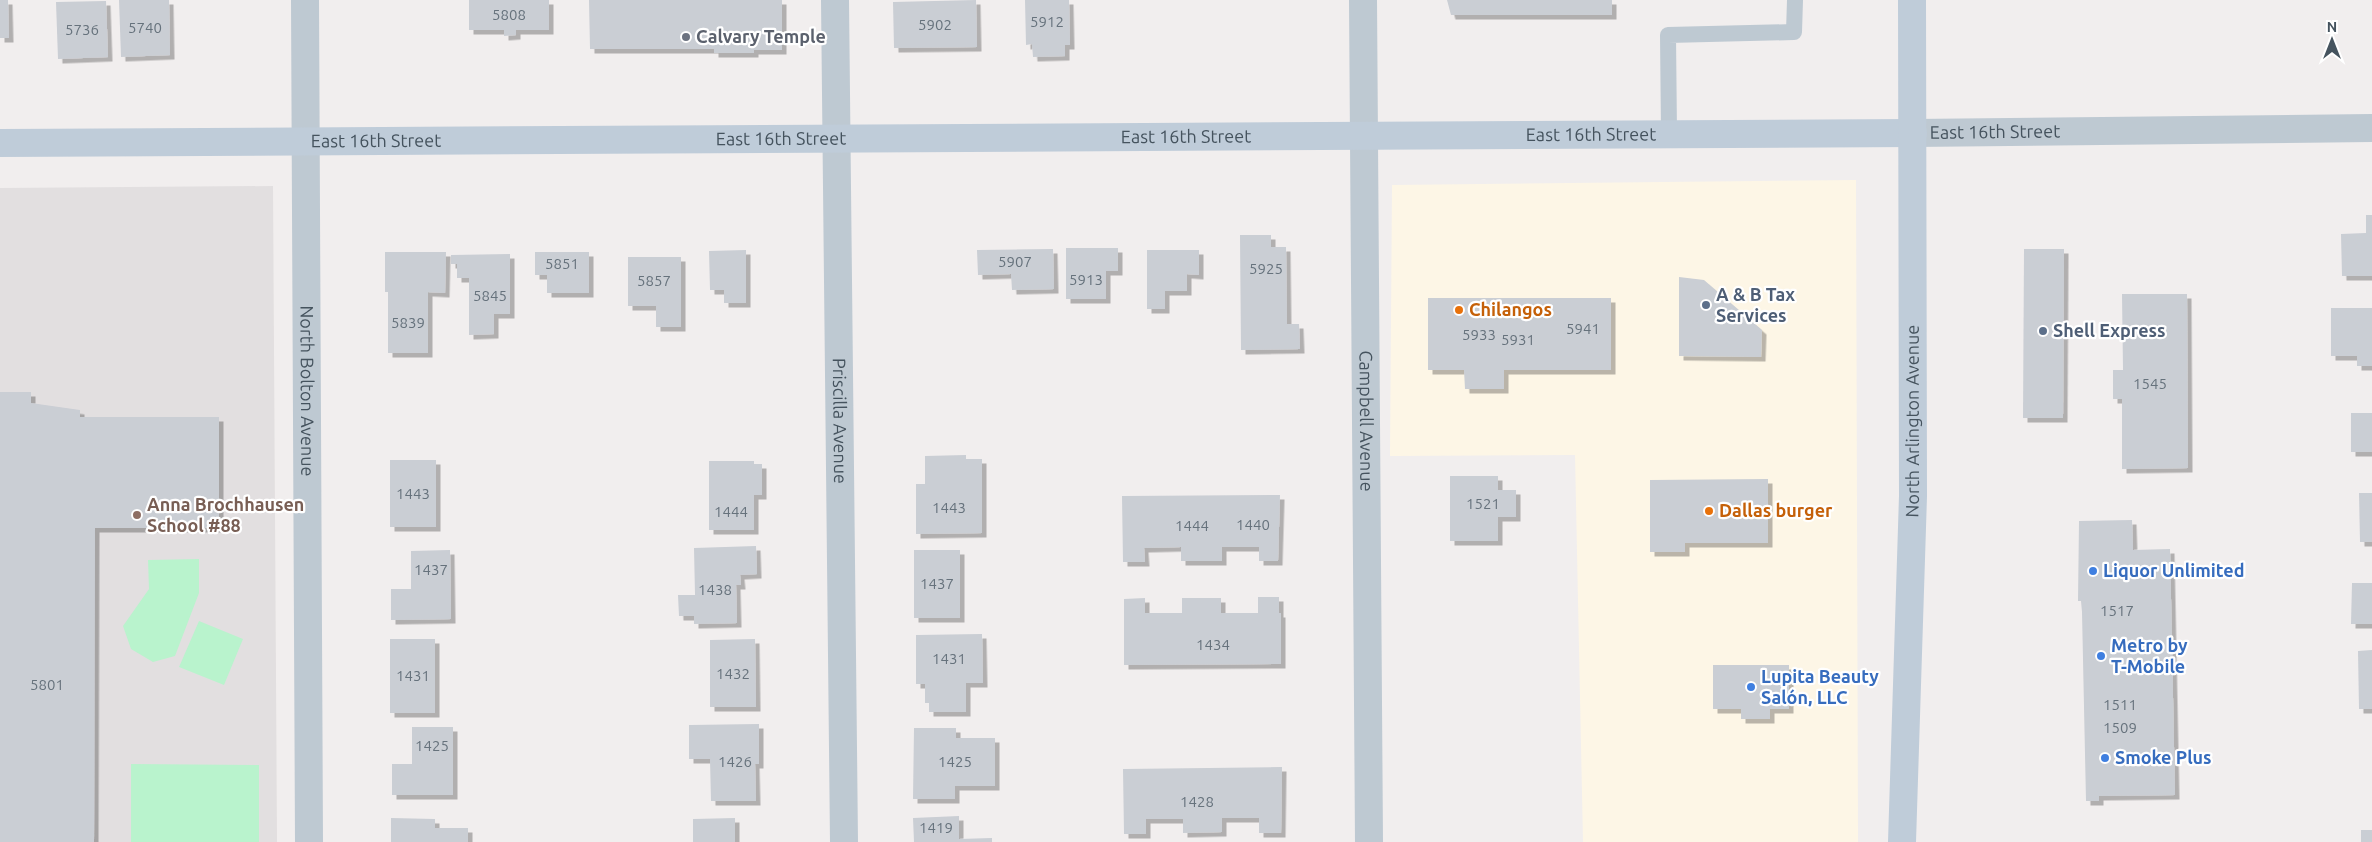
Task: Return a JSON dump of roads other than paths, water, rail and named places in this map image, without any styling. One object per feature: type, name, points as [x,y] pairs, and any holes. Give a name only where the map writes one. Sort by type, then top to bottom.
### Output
[{"type":"main road","name":"North Arlington Avenue","points":[[1902,842],[1912,496],[1912,0]]},
{"type":"main road","name":"East 16th Street","points":[[0,143],[1913,133]]},
{"type":"street","name":"North Bolton Avenue","points":[[305,0],[309,842]]},
{"type":"street","name":"Priscilla Avenue","points":[[835,0],[844,842]]},
{"type":"street","name":"Campbell Avenue","points":[[1363,0],[1369,842]]},
{"type":"street","name":"East 16th Street","points":[[1913,133],[2372,128]]},
{"type":"lane","points":[[1669,133],[1668,35],[1794,32],[1796,0]]},
{"type":"place","name":"Calvary Temple","points":[[686,37]]},
{"type":"place","name":"A & B Tax Services","points":[[1706,305]]},
{"type":"place","name":"Chilangos","points":[[1459,310]]},
{"type":"place","name":"Shell Express","points":[[2043,331]]},
{"type":"place","name":"Dallas burger","points":[[1709,511]]},
{"type":"place","name":"Anna Brochhausen School #88","points":[[137,515]]},
{"type":"place","name":"Liquor Unlimited","points":[[2093,571]]},
{"type":"place","name":"Metro by T-Mobile","points":[[2101,656]]},
{"type":"place","name":"Lupita Beauty Salón, LLC","points":[[1751,687]]},
{"type":"place","name":"Smoke Plus","points":[[2105,758]]}]
